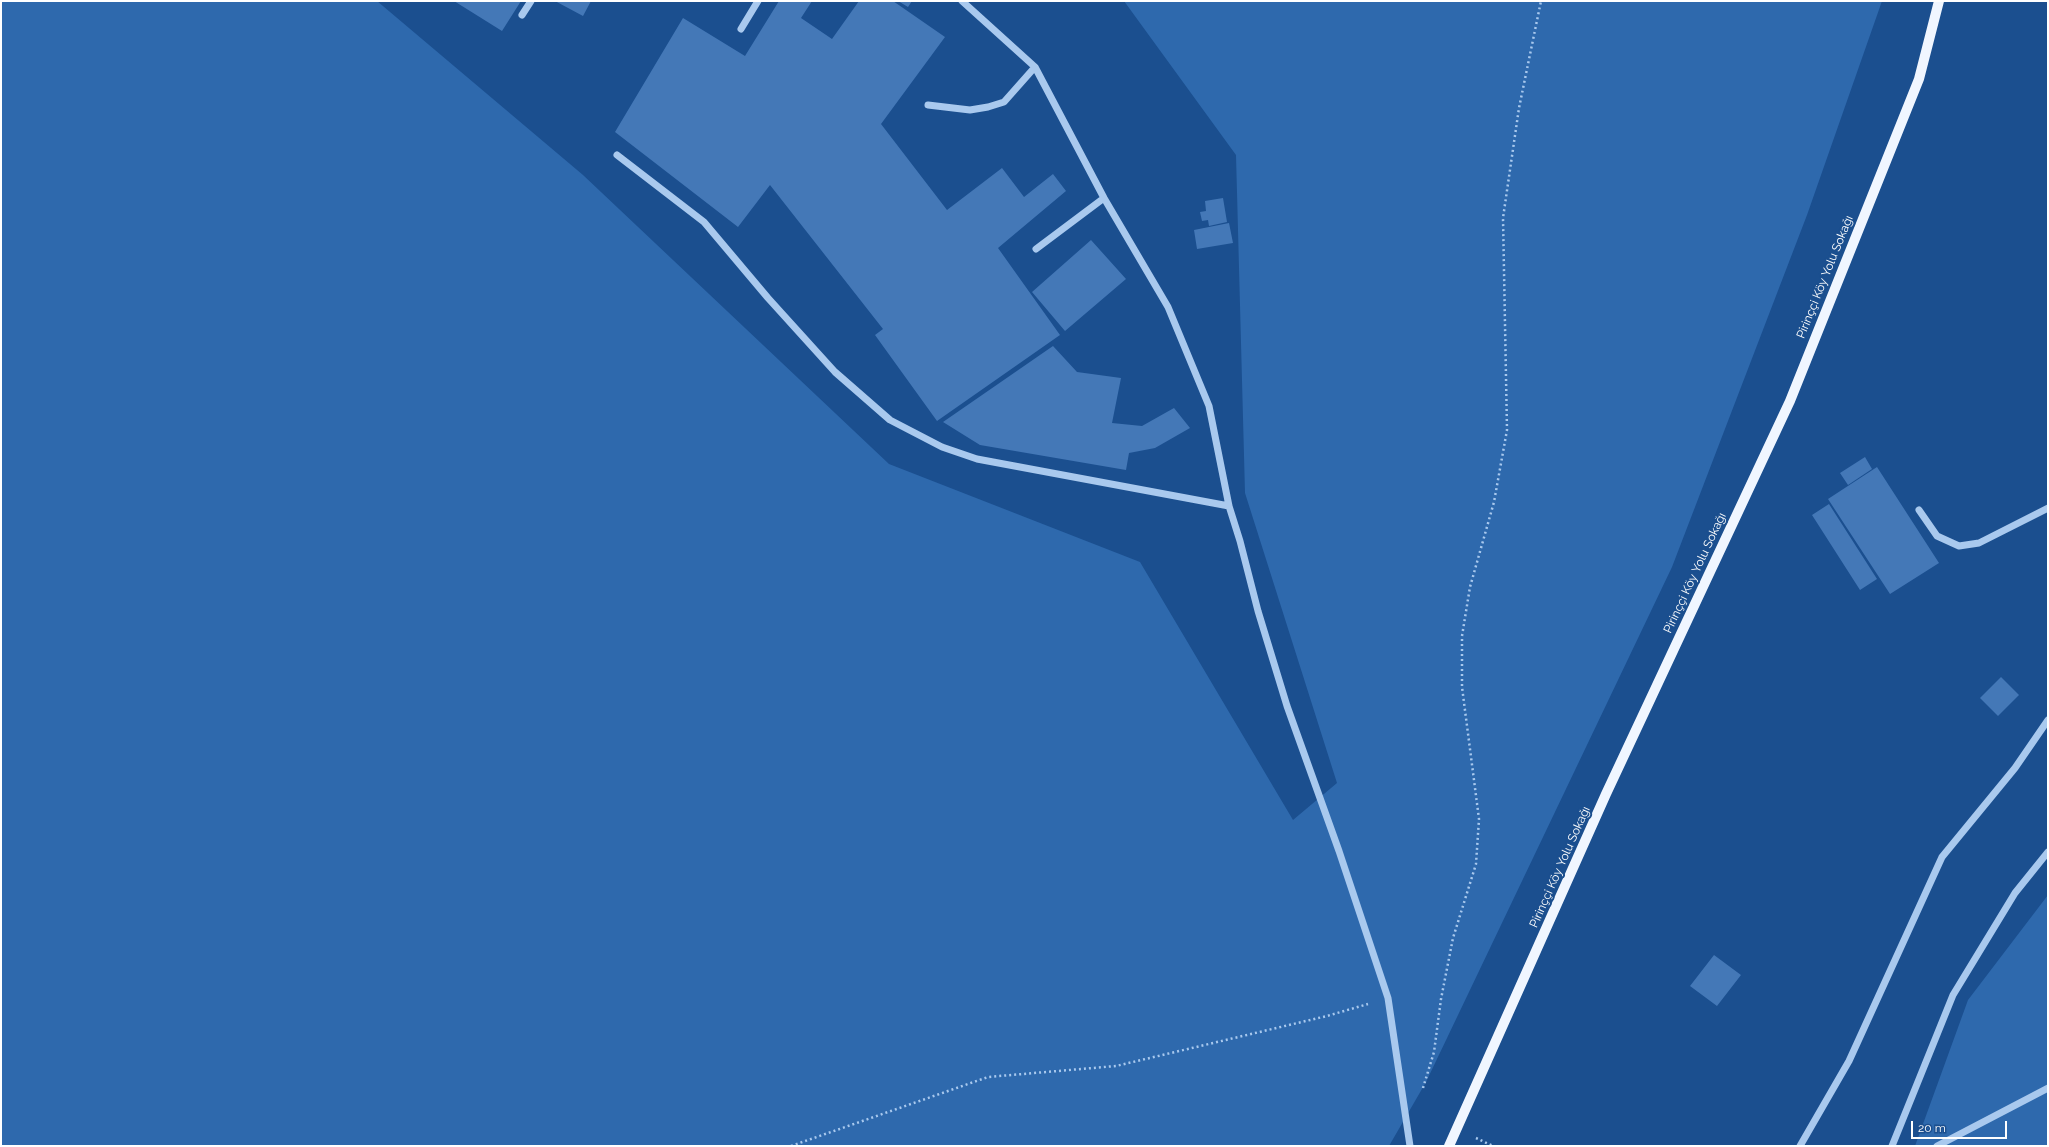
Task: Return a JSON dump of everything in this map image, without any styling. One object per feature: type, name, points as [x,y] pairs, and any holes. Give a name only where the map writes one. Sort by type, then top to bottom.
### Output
[{"type":"main road","name":"Pirinççi Köy Yolu Sokağı","points":[[1449,1146],[1606,794],[1790,401],[1919,79],[1940,1]]},
{"type":"lane","points":[[522,15],[531,1]]},
{"type":"lane","points":[[741,29],[758,1]]},
{"type":"lane","points":[[962,1],[1036,67],[1104,198],[1168,307],[1209,406],[1229,506],[1287,706],[1339,851],[1388,998],[1410,1146]]},
{"type":"lane","points":[[928,105],[970,110],[988,107],[1004,102],[1036,67]]},
{"type":"lane","points":[[617,155],[704,222],[768,298],[835,372],[890,420],[942,447],[977,459],[1229,506]]},
{"type":"lane","points":[[1036,250],[1104,198]]},
{"type":"lane","points":[[1919,510],[1937,536],[1959,546],[1979,543],[2048,508]]},
{"type":"lane","points":[[1800,1146],[1848,1061],[1942,857],[2015,768],[2048,720]]},
{"type":"lane","points":[[1892,1146],[1953,995],[2016,893],[2048,852]]},
{"type":"lane","points":[[1937,1146],[2048,1088]]},
{"type":"path","points":[[1421,1095],[1434,1052],[1441,999],[1453,938],[1476,864],[1479,819],[1462,687],[1462,636],[1470,587],[1494,502],[1507,430],[1503,218],[1519,108],[1541,1]]},
{"type":"path","points":[[791,1146],[988,1076],[1116,1066],[1327,1016],[1388,998]]},
{"type":"shaded area","points":[[1,1],[377,1],[583,175],[889,464],[1140,562],[1293,820],[1337,783],[1245,493],[1236,155],[1124,1],[1882,1],[1807,215],[1672,567],[1426,1082],[1389,1146],[1,1146]]},
{"type":"shaded area","points":[[2048,895],[2048,1146],[1915,1146],[1968,1000]]},
{"type":"building","points":[[454,1],[521,1],[502,31]]},
{"type":"building","points":[[555,1],[591,1],[583,16]]},
{"type":"building","points":[[779,1],[812,1],[801,18],[832,39],[859,1],[893,1],[945,37],[881,124],[947,210],[1002,168],[1024,197],[1053,174],[1066,191],[998,248],[1060,335],[937,421],[875,335],[883,329],[770,185],[738,227],[615,132],[683,18],[745,56]]},
{"type":"building","points":[[898,1],[912,1],[908,7]]},
{"type":"building","points":[[1223,198],[1227,222],[1209,226],[1208,220],[1202,221],[1200,212],[1206,211],[1205,201]]},
{"type":"building","points":[[1229,223],[1233,243],[1197,249],[1194,230]]},
{"type":"building","points":[[1091,240],[1126,279],[1065,331],[1032,292]]},
{"type":"building","points":[[1053,346],[1077,372],[1121,378],[1112,423],[1142,426],[1174,408],[1190,428],[1155,448],[1129,453],[1126,470],[980,445],[943,422]]},
{"type":"building","points":[[1865,457],[1872,469],[1848,485],[1840,473]]},
{"type":"building","points":[[1877,467],[1939,563],[1890,594],[1828,499]]},
{"type":"building","points":[[1829,504],[1877,579],[1860,590],[1812,515]]},
{"type":"building","points":[[2001,677],[2019,695],[1998,716],[1980,698]]},
{"type":"building","points":[[1714,955],[1741,975],[1717,1006],[1690,986]]}]
